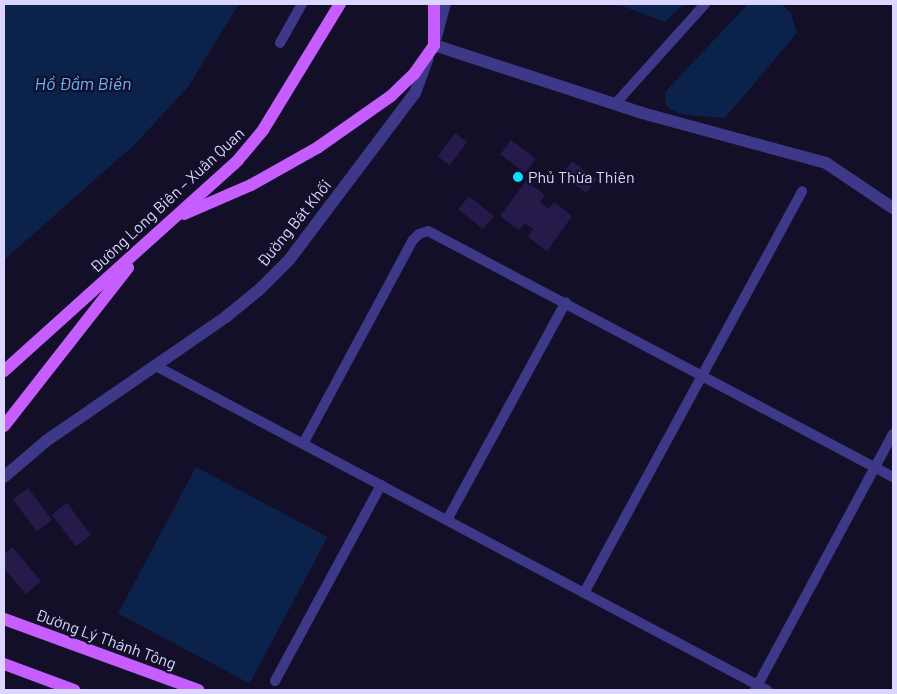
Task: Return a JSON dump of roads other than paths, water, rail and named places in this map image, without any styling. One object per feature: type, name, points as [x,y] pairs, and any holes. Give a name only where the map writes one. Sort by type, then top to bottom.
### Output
[{"type":"main road","name":"Đường Long Biên – Xuân Quan","points":[[4,371],[238,160],[263,130],[340,4]]},
{"type":"main road","points":[[175,218],[251,185],[318,148],[391,96],[414,74],[434,45],[434,4]]},
{"type":"main road","points":[[4,426],[67,349],[146,244]]},
{"type":"main road","name":"Đường Lý Thánh Tông","points":[[4,619],[198,690]]},
{"type":"main road","points":[[4,664],[74,690]]},
{"type":"street","name":"Đường Bát Khối","points":[[4,477],[46,441],[227,316],[289,260],[414,93],[434,45],[445,4]]},
{"type":"street","points":[[434,45],[615,104],[826,163],[893,208]]},
{"type":"lane","points":[[280,43],[302,4]]},
{"type":"lane","points":[[615,104],[705,4]]},
{"type":"lane","points":[[584,593],[802,191]]},
{"type":"lane","points":[[303,444],[413,240],[419,234],[428,232],[437,234],[893,477]]},
{"type":"lane","points":[[447,520],[566,302]]},
{"type":"lane","points":[[156,366],[584,593],[756,688],[767,690]]},
{"type":"lane","points":[[756,688],[893,434]]},
{"type":"lane","points":[[275,680],[380,485]]},
{"type":"water","name":"Hồ Đầm Biền","points":[[4,4],[239,4],[188,87],[135,144],[4,260]]},
{"type":"water","points":[[617,4],[684,4],[665,22]]},
{"type":"water","points":[[748,4],[781,4],[791,13],[797,33],[725,118],[679,114],[666,106],[665,92]]},
{"type":"water","points":[[196,467],[328,537],[250,684],[118,614]]},
{"type":"place","name":"Phủ Thừa Thiên","points":[[518,177]]}]
